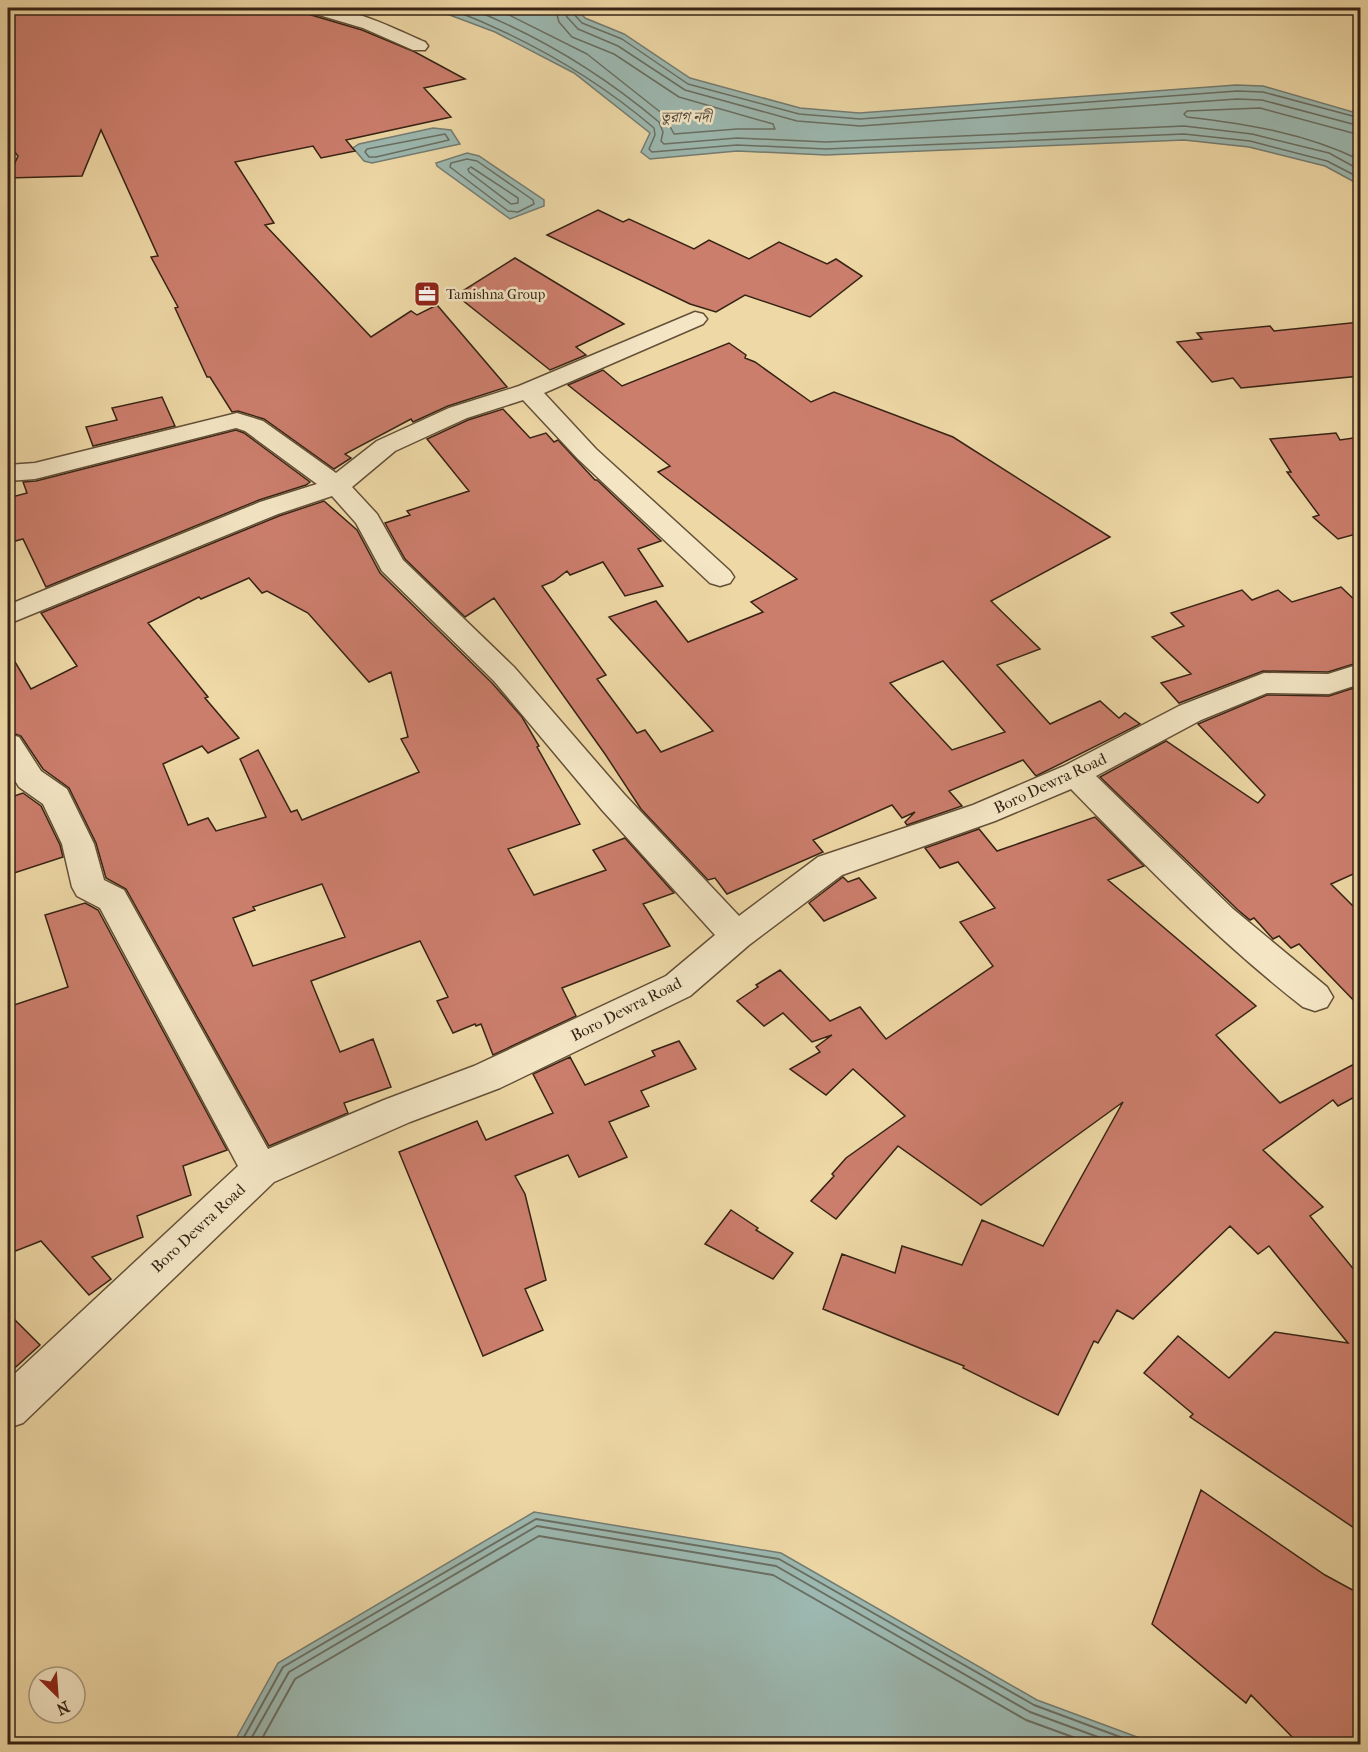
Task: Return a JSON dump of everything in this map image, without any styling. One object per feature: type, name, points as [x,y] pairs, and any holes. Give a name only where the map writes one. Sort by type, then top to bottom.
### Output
[{"type":"street","points":[[315,8],[369,24],[419,46]]},
{"type":"street","points":[[8,615],[269,508],[337,486],[386,446],[458,413],[528,391],[600,362],[695,319]]},
{"type":"street","points":[[528,391],[587,454],[720,577]]},
{"type":"street","points":[[8,473],[35,471],[237,420],[254,426],[337,486],[368,520],[392,565],[504,674],[613,802],[736,936]]},
{"type":"street","name":"Boro Dewra Road","points":[[8,1408],[260,1170],[397,1111],[487,1077],[678,986],[736,936],[830,866],[984,813],[1075,774],[1190,713],[1264,683],[1329,684],[1360,674]]},
{"type":"street","points":[[8,745],[30,779],[56,797],[78,844],[89,887],[112,899],[260,1170]]},
{"type":"street","points":[[1075,774],[1203,901],[1276,969],[1315,997]]},
{"type":"water","name":"তুরাগ নদী","points":[[431,8],[576,8],[585,18],[624,34],[690,78],[800,108],[859,113],[1236,85],[1263,86],[1360,114],[1360,185],[1325,166],[1249,147],[1184,140],[826,155],[737,151],[650,159],[641,152],[650,133],[574,73],[495,32]]},
{"type":"water","points":[[433,128],[451,130],[460,144],[372,163],[364,161],[353,148],[359,144]]},
{"type":"water","points":[[467,153],[479,156],[544,200],[544,206],[510,219],[437,166],[436,163]]},
{"type":"water","points":[[534,1512],[781,1553],[1037,1700],[1156,1744],[233,1744],[278,1663]]},
{"type":"building","points":[[22,8],[298,8],[304,9],[308,14],[362,30],[415,52],[465,79],[424,88],[451,117],[346,140],[355,151],[321,158],[313,146],[235,162],[274,223],[265,225],[371,337],[411,311],[417,315],[437,305],[507,387],[448,406],[413,422],[411,419],[345,454],[351,458],[334,469],[264,419],[238,411],[232,412],[210,377],[207,377],[175,308],[178,307],[151,257],[158,256],[101,130],[82,176],[8,178],[18,156],[8,143],[8,12]]},
{"type":"building","points":[[598,210],[623,222],[629,219],[694,249],[709,240],[749,259],[779,242],[827,264],[836,259],[862,276],[810,317],[745,295],[716,312],[690,304],[547,235]]},
{"type":"building","points":[[515,258],[624,324],[576,347],[586,355],[550,370],[456,295]]},
{"type":"building","points":[[1360,322],[1360,376],[1241,388],[1233,378],[1212,382],[1177,342],[1202,339],[1197,333],[1270,326],[1274,331]]},
{"type":"building","points":[[729,343],[746,355],[745,358],[755,362],[811,402],[834,392],[953,437],[1110,537],[991,601],[1040,649],[997,665],[1050,724],[1100,701],[1119,718],[1125,713],[1140,724],[1036,776],[1023,760],[949,791],[962,806],[907,825],[905,822],[915,812],[902,818],[892,805],[813,840],[823,852],[727,894],[715,878],[708,880],[641,809],[605,754],[494,598],[465,617],[405,559],[385,523],[410,515],[407,511],[469,491],[427,439],[468,420],[503,409],[530,438],[546,433],[554,442],[558,440],[595,480],[661,541],[638,549],[663,586],[625,596],[603,562],[570,575],[567,571],[554,581],[542,586],[606,675],[597,679],[637,733],[645,730],[661,752],[713,731],[609,617],[656,601],[688,642],[763,612],[751,602],[797,579],[658,472],[670,466],[568,385],[603,370],[622,386]],"holes":[[[943,661],[1005,732],[952,750],[890,683]]]},
{"type":"building","points":[[162,397],[175,426],[93,446],[86,427],[117,420],[112,408]]},
{"type":"building","points":[[236,430],[244,433],[310,482],[259,500],[46,587],[23,539],[8,543],[8,498],[27,493],[23,482],[36,481]]},
{"type":"building","points":[[1336,433],[1340,440],[1360,437],[1360,533],[1338,539],[1313,517],[1319,515],[1287,472],[1291,472],[1270,439]]},
{"type":"building","points":[[324,501],[357,530],[380,573],[492,683],[522,717],[580,824],[508,849],[534,895],[606,870],[593,850],[625,838],[674,893],[643,904],[670,946],[562,988],[576,1016],[493,1055],[481,1024],[476,1026],[475,1024],[453,1033],[437,1001],[448,997],[420,941],[311,981],[340,1052],[373,1039],[391,1087],[344,1103],[348,1113],[269,1146],[126,889],[106,878],[96,843],[69,788],[43,769],[21,736],[10,732],[8,728],[8,650],[31,689],[77,666],[41,613],[279,516]],"holes":[[[249,578],[262,593],[267,591],[308,613],[369,682],[391,672],[408,737],[401,739],[419,772],[302,820],[297,810],[291,812],[258,750],[240,759],[266,817],[216,831],[208,818],[188,825],[163,764],[202,746],[208,753],[239,738],[205,698],[208,697],[148,623],[199,597],[201,599]],[[322,884],[345,937],[253,966],[233,918],[255,910],[253,907]]]},
{"type":"building","points":[[1341,587],[1360,605],[1360,662],[1328,672],[1263,671],[1179,703],[1161,683],[1191,674],[1152,637],[1184,626],[1171,613],[1242,590],[1252,600],[1278,590],[1292,602]]},
{"type":"building","points":[[1360,686],[1360,871],[1331,884],[1360,913],[1360,1007],[1299,944],[1291,948],[1279,936],[1273,939],[1254,918],[1250,920],[1238,910],[1100,777],[1166,741],[1258,803],[1265,795],[1198,724],[1267,695],[1329,696]]},
{"type":"building","points":[[23,793],[41,806],[60,845],[63,857],[8,875],[8,798]]},
{"type":"building","points":[[1095,817],[1144,866],[1108,880],[1256,1006],[1216,1035],[1280,1103],[1360,1061],[1360,1094],[1338,1106],[1333,1100],[1263,1150],[1323,1207],[1310,1216],[1360,1277],[1360,1532],[1190,1417],[1193,1414],[1144,1373],[1178,1336],[1229,1378],[1275,1332],[1348,1343],[1269,1246],[1258,1254],[1230,1226],[1133,1319],[1117,1310],[1098,1343],[1094,1341],[1058,1415],[963,1368],[964,1366],[823,1309],[842,1254],[895,1273],[902,1246],[962,1265],[982,1220],[1043,1246],[1123,1102],[981,1205],[898,1146],[836,1219],[811,1201],[834,1176],[832,1174],[846,1158],[905,1116],[853,1069],[826,1095],[790,1069],[820,1052],[816,1047],[832,1035],[812,1042],[783,1013],[764,1026],[737,1001],[758,987],[756,985],[780,970],[830,1021],[860,1007],[886,1039],[993,966],[960,922],[995,908],[958,862],[940,868],[925,848],[979,829],[997,851]]},
{"type":"building","points":[[843,877],[848,882],[859,878],[876,898],[824,921],[809,903]]},
{"type":"building","points":[[85,903],[98,910],[227,1150],[183,1166],[191,1195],[137,1216],[143,1237],[92,1257],[111,1279],[89,1295],[41,1241],[8,1254],[8,1007],[68,987],[45,915]]},
{"type":"building","points":[[679,1041],[696,1069],[641,1091],[649,1106],[609,1122],[627,1157],[579,1177],[568,1155],[515,1176],[525,1194],[546,1280],[525,1289],[543,1330],[483,1356],[399,1152],[477,1121],[486,1140],[553,1113],[533,1074],[570,1057],[585,1085],[655,1056],[652,1051]]},
{"type":"building","points":[[731,1210],[758,1228],[756,1230],[793,1253],[773,1279],[705,1244]]},
{"type":"building","points":[[8,1313],[40,1345],[8,1374]]},
{"type":"building","points":[[1201,1490],[1325,1575],[1360,1594],[1360,1744],[1299,1744],[1251,1695],[1246,1703],[1152,1624]]},
{"type":"place","name":"Tamishna Group","points":[[427,294]]}]
